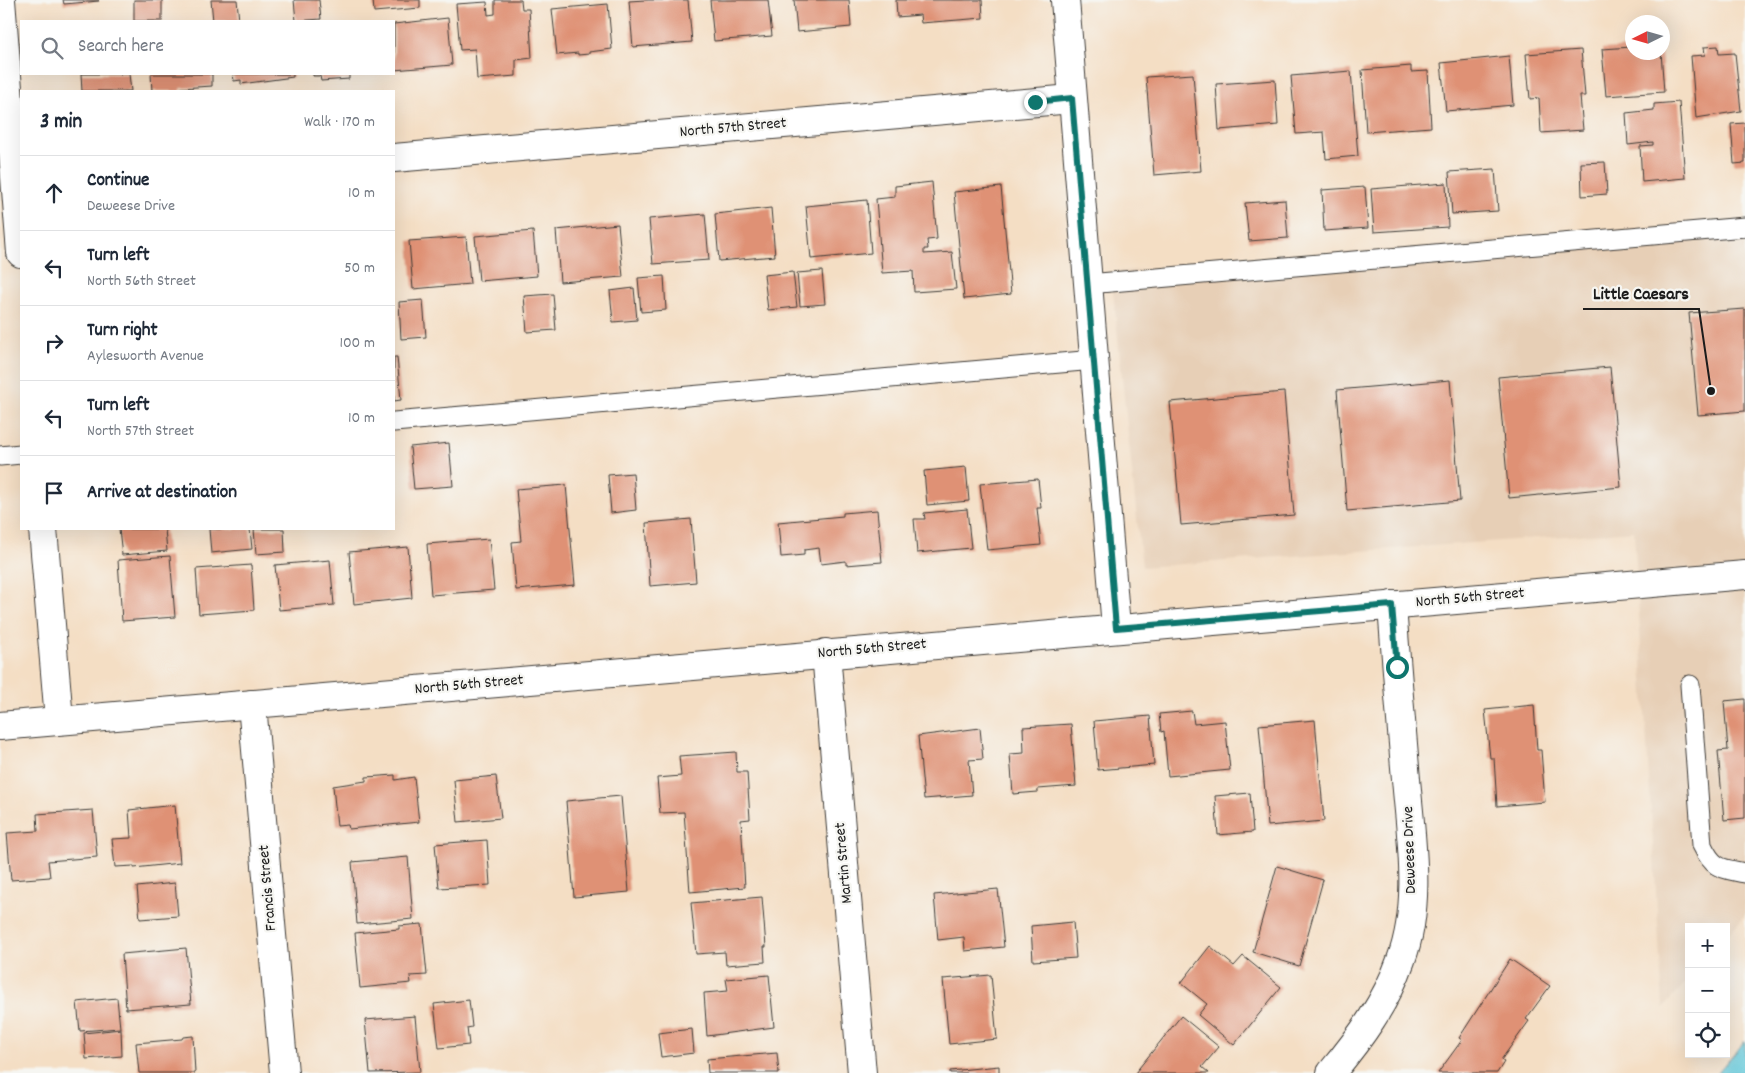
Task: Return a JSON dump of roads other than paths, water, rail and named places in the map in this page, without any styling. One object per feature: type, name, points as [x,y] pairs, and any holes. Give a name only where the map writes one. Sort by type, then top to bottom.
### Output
[{"type":"street","points":[[1,0],[12,191],[20,246]]},
{"type":"street","points":[[1065,0],[1116,628]]},
{"type":"street","name":"North 57th Street","points":[[395,158],[1072,98]]},
{"type":"street","points":[[43,530],[59,720]]},
{"type":"street","name":"North 56th Street","points":[[0,726],[1745,575]]},
{"type":"street","name":"Deweese Drive","points":[[1332,1073],[1383,1001],[1401,960],[1412,917],[1413,865],[1392,605]]},
{"type":"street","name":"Martin Street","points":[[826,654],[862,1073]]},
{"type":"street","name":"Francis Street","points":[[252,704],[284,1073]]},
{"type":"lane","points":[[1088,284],[1745,227]]},
{"type":"lane","points":[[395,422],[1094,360]]},
{"type":"lane","points":[[0,456],[20,454]]},
{"type":"lane","points":[[1690,685],[1702,845],[1713,864],[1726,871],[1745,874]]},
{"type":"water","points":[[1745,1041],[1745,1073],[1718,1073]]},
{"type":"place","name":"Little Caesars","points":[[1711,391]]}]
